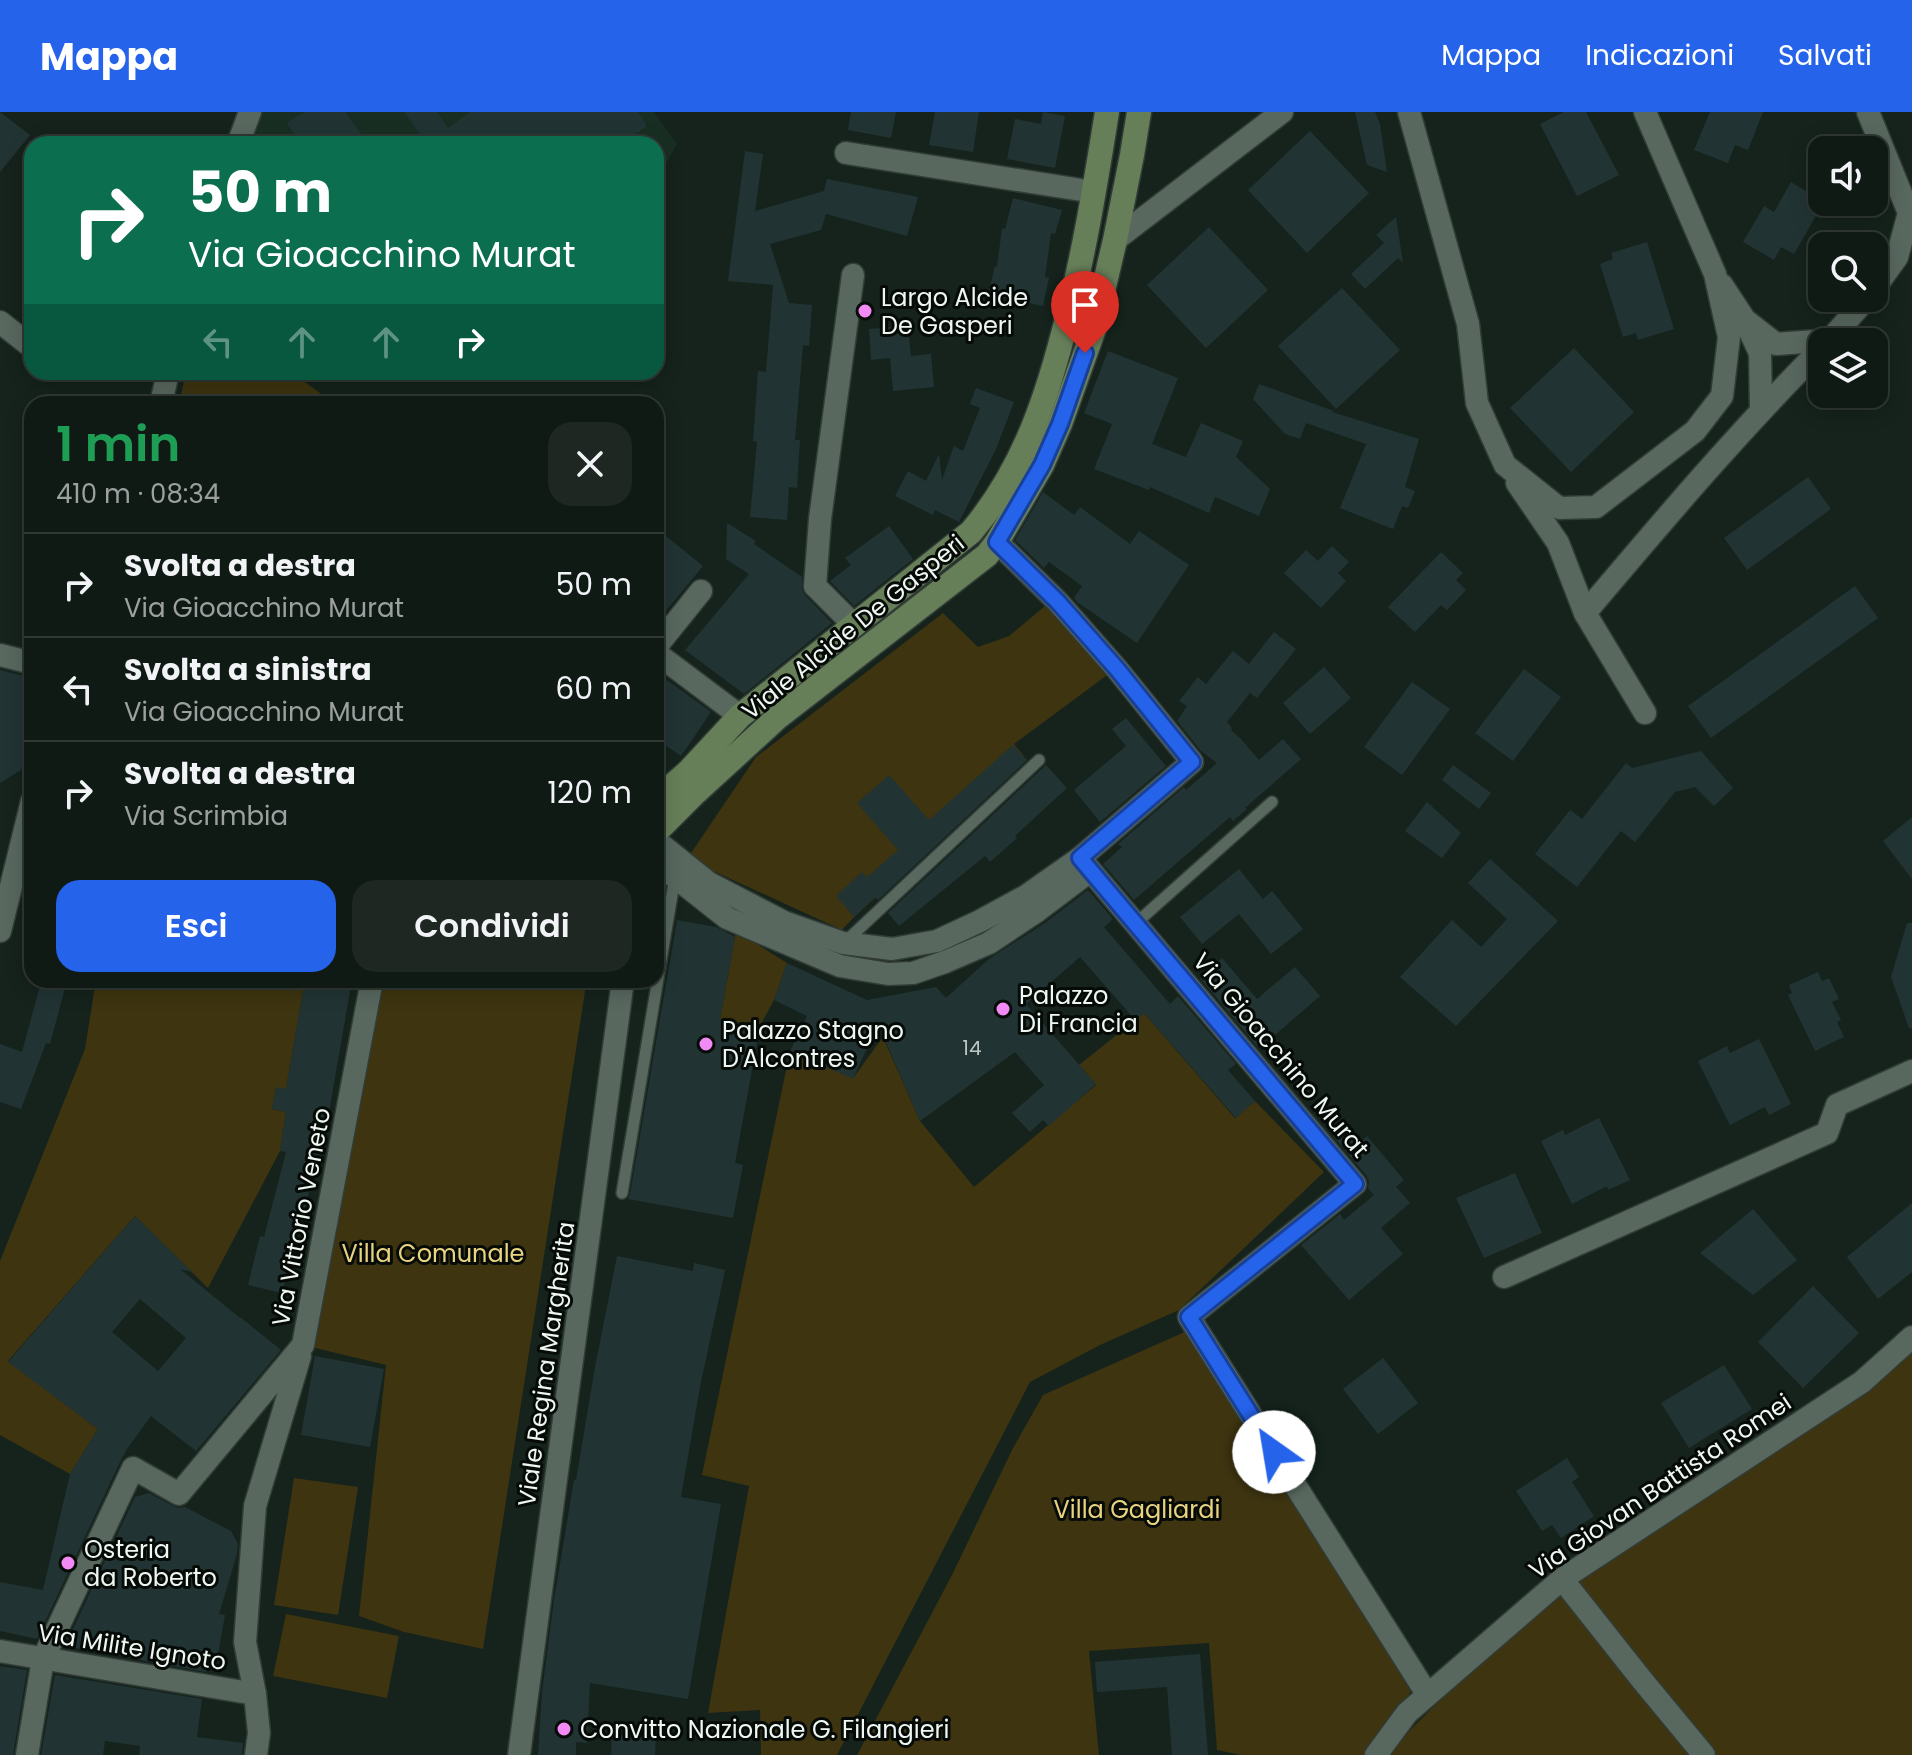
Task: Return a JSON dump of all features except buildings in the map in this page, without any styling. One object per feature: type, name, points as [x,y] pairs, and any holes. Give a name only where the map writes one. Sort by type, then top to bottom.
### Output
[{"type":"main road","name":"Viale Alcide De Gasperi","points":[[664,793],[740,716],[971,532],[991,509],[1036,423],[1052,374],[1076,288],[1107,112]]},
{"type":"main road","name":"Viale Alcide De Gasperi","points":[[664,832],[694,794],[778,717],[987,555],[997,542],[1042,465],[1094,329],[1115,240],[1139,112]]},
{"type":"street","points":[[241,136],[250,112]]},
{"type":"street","points":[[1115,240],[1282,112]]},
{"type":"street","points":[[1409,112],[1468,324],[1477,403],[1505,465],[1558,543],[1585,613],[1645,713]]},
{"type":"street","points":[[1645,112],[1715,274],[1745,320],[1760,353],[1761,410]]},
{"type":"street","points":[[1868,112],[1909,213],[1897,257],[1888,270]]},
{"type":"street","points":[[846,153],[1094,192]]},
{"type":"street","points":[[1505,465],[1559,508],[1596,507],[1695,431],[1722,396],[1729,337],[1715,274]]},
{"type":"street","points":[[853,275],[820,519],[815,586],[854,625]]},
{"type":"street","points":[[1840,328],[1855,312]]},
{"type":"street","points":[[1745,320],[1776,344],[1808,343]]},
{"type":"street","points":[[0,322],[24,341]]},
{"type":"street","points":[[1585,613],[1697,481],[1808,362]]},
{"type":"street","points":[[664,852],[676,877],[727,918],[840,966],[888,974],[913,973],[945,962],[989,943],[1037,911],[1192,762],[1107,657],[1058,602],[997,542]]},
{"type":"street","points":[[664,640],[701,591]]},
{"type":"street","points":[[0,655],[24,661]]},
{"type":"street","points":[[664,656],[740,716]]},
{"type":"street","points":[[0,931],[24,834]]},
{"type":"street","points":[[664,845],[709,883],[784,922],[843,943],[892,949],[937,941],[1085,865]]},
{"type":"street","name":"Via Gioacchino Murat","points":[[1085,865],[1355,1184],[1189,1317],[1427,1694]]},
{"type":"street","name":"Via Vittorio Veneto","points":[[43,1659],[133,1468],[179,1494],[303,1345],[370,988]]},
{"type":"street","name":"Viale Regina Margherita","points":[[519,1755],[622,988]]},
{"type":"street","points":[[1504,1277],[1827,1133],[1837,1105],[1912,1071]]},
{"type":"street","name":"Via Giovan Battista Romei","points":[[1376,1755],[1407,1713],[1427,1694],[1562,1579],[1862,1382],[1912,1337]]},
{"type":"street","points":[[256,1755],[259,1733],[245,1642],[255,1506],[303,1345]]},
{"type":"street","points":[[1562,1579],[1704,1755]]},
{"type":"street","name":"Via Milite Ignoto","points":[[0,1651],[255,1694]]},
{"type":"street","points":[[27,1755],[43,1659]]},
{"type":"lane","points":[[843,943],[1039,760]]},
{"type":"lane","points":[[1135,924],[1272,802]]},
{"type":"lane","points":[[664,947],[676,877]]},
{"type":"lane","points":[[622,1193],[657,988]]},
{"type":"shaded area","points":[[251,112],[654,112],[677,144],[664,167],[664,136],[241,136]]},
{"type":"green space","points":[[184,380],[302,380],[324,396],[181,396]]},
{"type":"green space","points":[[1045,606],[1110,673],[1014,744],[1024,756],[1020,765],[842,930],[687,859],[756,757],[943,613],[978,647],[1009,636]]},
{"type":"green space","points":[[736,931],[787,963],[774,1000],[760,1026],[720,1019]]},
{"type":"green space","points":[[95,988],[304,988],[286,1089],[276,1088],[272,1109],[286,1112],[280,1151],[208,1288],[135,1216],[8,1361],[98,1429],[70,1474],[0,1435],[0,1261],[85,1049]]},
{"type":"green space","name":"Villa Comunale","points":[[370,988],[586,988],[483,1649],[404,1632],[359,1616],[386,1365],[303,1345]]},
{"type":"green space","points":[[1144,1013],[1235,1118],[1255,1101],[1324,1172],[1179,1310],[1100,1345],[1030,1382],[837,1755],[761,1755],[760,1710],[708,1713],[749,1486],[702,1475],[790,1051],[853,1078],[883,1037],[920,1121],[974,1187],[1096,1085],[1079,1065]]},
{"type":"green space","name":"Villa Gagliardi","points":[[1189,1330],[1411,1691],[1373,1755],[1241,1755],[1217,1750],[1209,1643],[1089,1651],[1099,1755],[857,1755],[1043,1395]]},
{"type":"green space","points":[[1912,1337],[1912,1755],[1385,1755],[1562,1579]]},
{"type":"green space","points":[[294,1478],[358,1487],[338,1615],[274,1605]]},
{"type":"green space","points":[[286,1614],[399,1636],[387,1698],[273,1676]]},
{"type":"place","name":"Largo Alcide De Gasperi","points":[[865,311]]},
{"type":"place","name":"Palazzo Di Francia","points":[[1003,1009]]},
{"type":"place","name":"Palazzo Stagno D'Alcontres","points":[[706,1044]]},
{"type":"place","name":"Osteria da Roberto","points":[[68,1563]]},
{"type":"place","name":"Convitto Nazionale G. Filangieri","points":[[564,1729]]},
{"type":"route","points":[[1085,353],[1042,465],[997,542],[1058,602],[1140,696],[1192,762],[1080,858],[1355,1184],[1189,1317],[1274,1452]]}]
